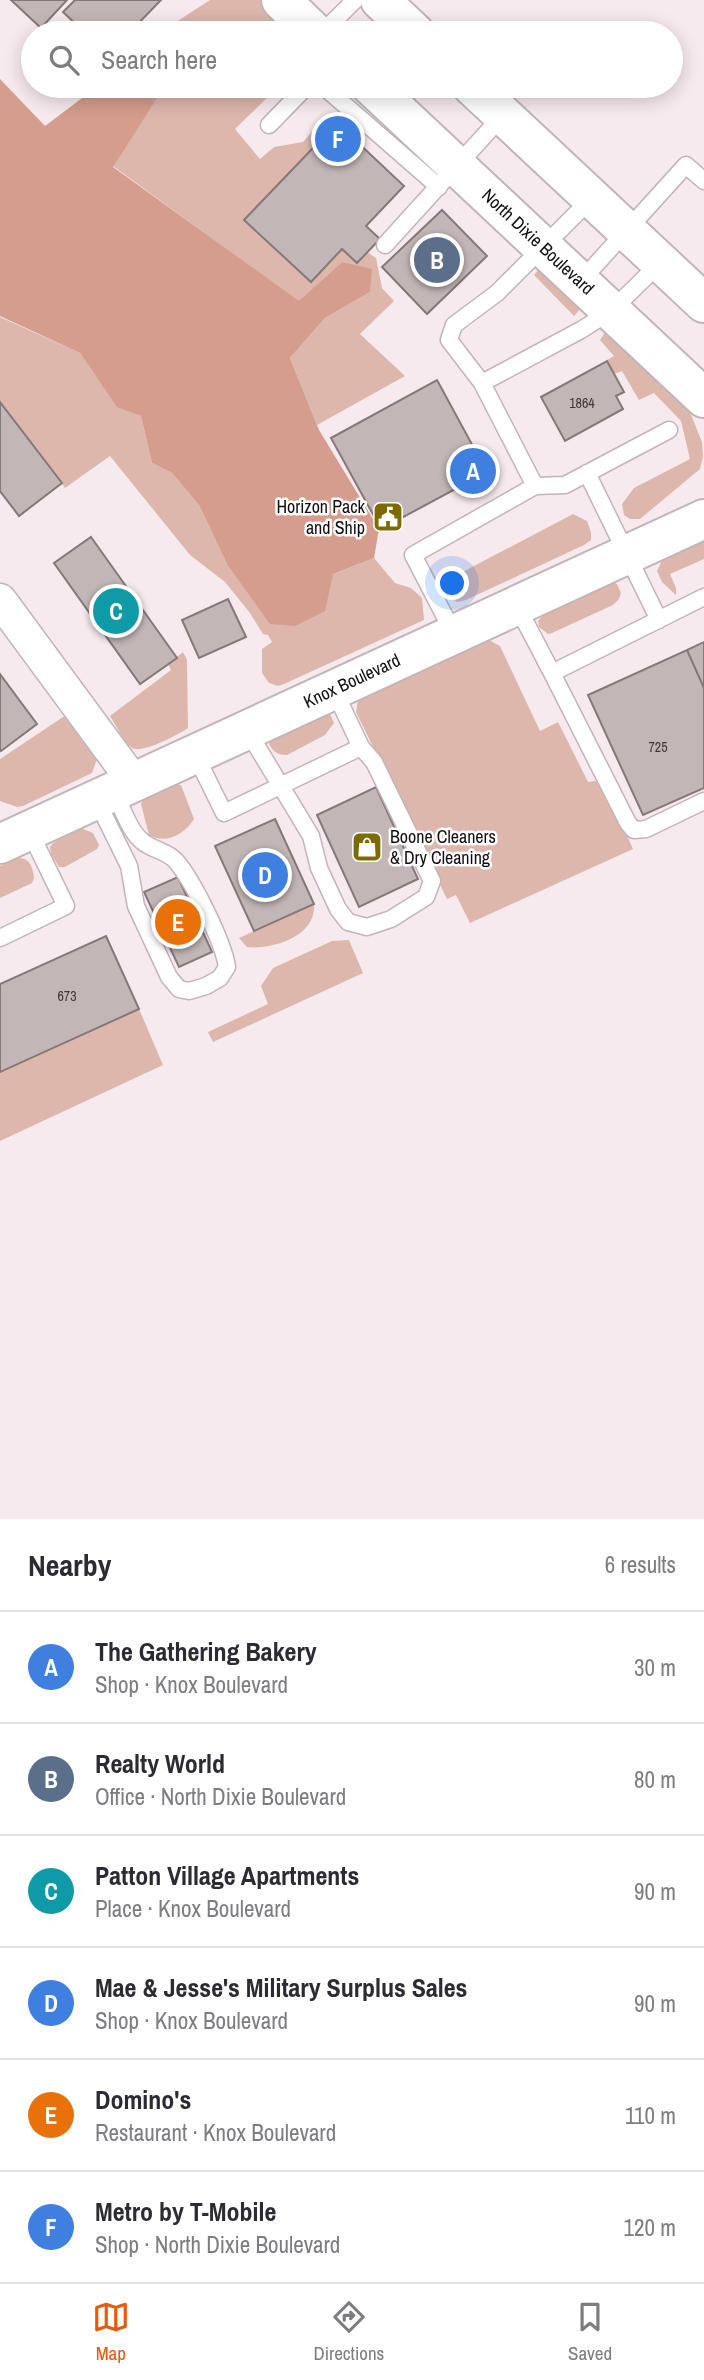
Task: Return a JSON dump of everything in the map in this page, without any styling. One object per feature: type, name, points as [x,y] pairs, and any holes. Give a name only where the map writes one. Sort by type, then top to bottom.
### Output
[{"type":"main road","points":[[281,0],[303,21]]},
{"type":"main road","points":[[380,0],[399,21]]},
{"type":"main road","name":"North Dixie Boulevard","points":[[361,98],[448,176],[543,247],[704,398]]},
{"type":"main road","points":[[485,98],[704,303]]},
{"type":"main road","name":"Knox Boulevard","points":[[14,837],[704,519]]},
{"type":"street","points":[[0,600],[115,791]]},
{"type":"lane","points":[[334,21],[355,0]]},
{"type":"lane","points":[[269,125],[295,98]]},
{"type":"lane","points":[[385,245],[503,115]]},
{"type":"lane","points":[[580,282],[686,165],[704,181]]},
{"type":"lane","points":[[535,486],[482,383],[449,340],[454,325],[497,293],[592,198]]},
{"type":"lane","points":[[482,383],[611,311],[661,262]]},
{"type":"lane","points":[[454,634],[413,555],[535,486],[565,485],[669,430]]},
{"type":"lane","points":[[587,473],[659,620]]},
{"type":"lane","points":[[552,673],[704,597]]},
{"type":"lane","points":[[517,605],[628,824],[634,830],[646,829],[704,802]]},
{"type":"lane","points":[[247,730],[311,836],[319,868],[338,909],[348,922],[367,927],[391,919],[426,897],[432,881],[374,762],[361,747],[334,690]]},
{"type":"lane","points":[[195,754],[224,813],[361,747]]},
{"type":"lane","points":[[115,791],[132,828],[141,840],[173,858],[189,878],[224,950],[227,967],[220,978],[206,986],[189,991],[179,989],[169,978],[136,906],[115,791]]},
{"type":"lane","points":[[0,938],[66,906],[14,837]]},
{"type":"shaded area","points":[[210,0],[265,0],[284,21],[178,21]]},
{"type":"shaded area","points":[[0,79],[45,126],[82,98],[157,98],[113,167],[299,301],[342,262],[372,269],[370,292],[325,318],[290,358],[319,430],[379,529],[374,558],[333,574],[325,611],[295,626],[270,624],[227,564],[199,505],[172,473],[152,463],[141,416],[117,407],[80,353],[0,316]]},
{"type":"shaded area","points":[[157,98],[267,98],[235,129],[260,159],[274,147],[303,142],[316,127],[325,135],[245,220],[311,282],[342,249],[356,263],[367,252],[376,258],[382,288],[394,301],[360,334],[405,376],[317,425],[290,358],[325,318],[370,292],[342,262],[299,302],[113,166]]},
{"type":"shaded area","points":[[539,269],[582,307],[574,316],[534,275]]},
{"type":"shaded area","points":[[0,317],[80,353],[117,406],[141,416],[152,463],[172,473],[199,505],[227,564],[333,574],[374,558],[395,583],[411,588],[422,598],[424,620],[284,684],[278,686],[269,683],[262,673],[262,649],[272,642],[268,635],[263,634],[225,582],[190,555],[110,456],[65,488],[0,402]]},
{"type":"shaded area","points":[[606,331],[690,412],[702,442],[700,469],[640,519],[630,519],[624,515],[622,504],[634,488],[690,459],[681,421],[654,393],[639,400],[622,371],[614,374],[607,360],[614,356],[600,340]]},
{"type":"shaded area","points":[[573,514],[587,521],[591,532],[591,540],[584,545],[466,600],[457,602],[449,594],[448,582],[451,582],[453,577]]},
{"type":"shaded area","points":[[704,541],[704,559],[670,574],[676,595],[662,582],[657,571],[662,560]]},
{"type":"shaded area","points":[[612,582],[617,584],[621,593],[613,605],[552,633],[548,634],[539,627],[538,621],[546,612]]},
{"type":"shaded area","points":[[489,640],[500,646],[540,731],[558,722],[588,782],[602,780],[633,849],[470,923],[456,895],[447,899],[356,712],[358,700]]},
{"type":"shaded area","points":[[183,652],[187,660],[188,728],[151,746],[132,748],[110,716],[171,670],[168,664]]},
{"type":"shaded area","points":[[324,714],[330,714],[334,723],[325,735],[287,755],[276,753],[269,744],[271,738]]},
{"type":"shaded area","points":[[66,715],[96,753],[97,759],[92,773],[23,806],[17,807],[0,801],[0,759]]},
{"type":"shaded area","points":[[176,784],[181,785],[194,819],[186,829],[174,836],[155,838],[149,835],[141,804],[144,798]]},
{"type":"shaded area","points":[[81,828],[93,833],[99,845],[97,849],[65,867],[59,867],[50,847]]},
{"type":"shaded area","points":[[18,858],[30,863],[34,878],[32,883],[0,898],[0,866]]},
{"type":"shaded area","points":[[314,904],[308,925],[291,939],[269,946],[247,947],[239,938]]},
{"type":"shaded area","points":[[349,940],[363,973],[213,1042],[208,1032],[268,1004],[261,986],[273,968],[332,941]]},
{"type":"shaded area","points":[[139,1009],[163,1065],[0,1141],[0,1072]]},
{"type":"building","points":[[11,0],[67,0],[48,21],[34,21]]},
{"type":"building","points":[[75,0],[161,0],[141,21],[72,21],[63,12]]},
{"type":"building","points":[[337,123],[404,186],[366,226],[380,239],[357,263],[342,249],[311,282],[244,220]]},
{"type":"building","points":[[442,210],[487,256],[427,314],[382,267]]},
{"type":"building","points":[[607,361],[624,392],[616,396],[623,409],[565,441],[541,397]]},
{"type":"building","points":[[437,380],[487,472],[381,529],[331,438]]},
{"type":"building","points":[[0,402],[62,483],[19,516],[0,491]]},
{"type":"building","points":[[91,537],[177,658],[140,684],[54,563]]},
{"type":"building","points":[[228,599],[246,637],[199,658],[182,620]]},
{"type":"building","points":[[704,642],[704,688],[687,650]]},
{"type":"building","points":[[687,650],[704,688],[704,788],[643,815],[588,695]]},
{"type":"building","points":[[0,674],[37,724],[1,751],[0,749]]},
{"type":"building","name":"Boone Cleaners & Dry Cleaning","points":[[376,787],[418,879],[359,907],[317,815]]},
{"type":"building","points":[[275,819],[314,904],[254,931],[215,846]]},
{"type":"building","points":[[178,877],[212,952],[179,967],[144,892]]},
{"type":"building","points":[[106,936],[139,1009],[0,1072],[0,984]]},
{"type":"place","name":"Metro by T-Mobile","points":[[338,139]]},
{"type":"place","name":"Realty World","points":[[437,260]]},
{"type":"place","name":"The Gathering Bakery","points":[[473,471]]},
{"type":"place","name":"Horizon Pack and Ship","points":[[388,517]]},
{"type":"place","name":"Patton Village Apartments","points":[[116,611]]},
{"type":"place","name":"Boone Cleaners & Dry Cleaning","points":[[367,847]]},
{"type":"place","name":"Mae & Jesse's Military Surplus Sales","points":[[265,875]]},
{"type":"place","name":"Domino's","points":[[178,922]]}]
